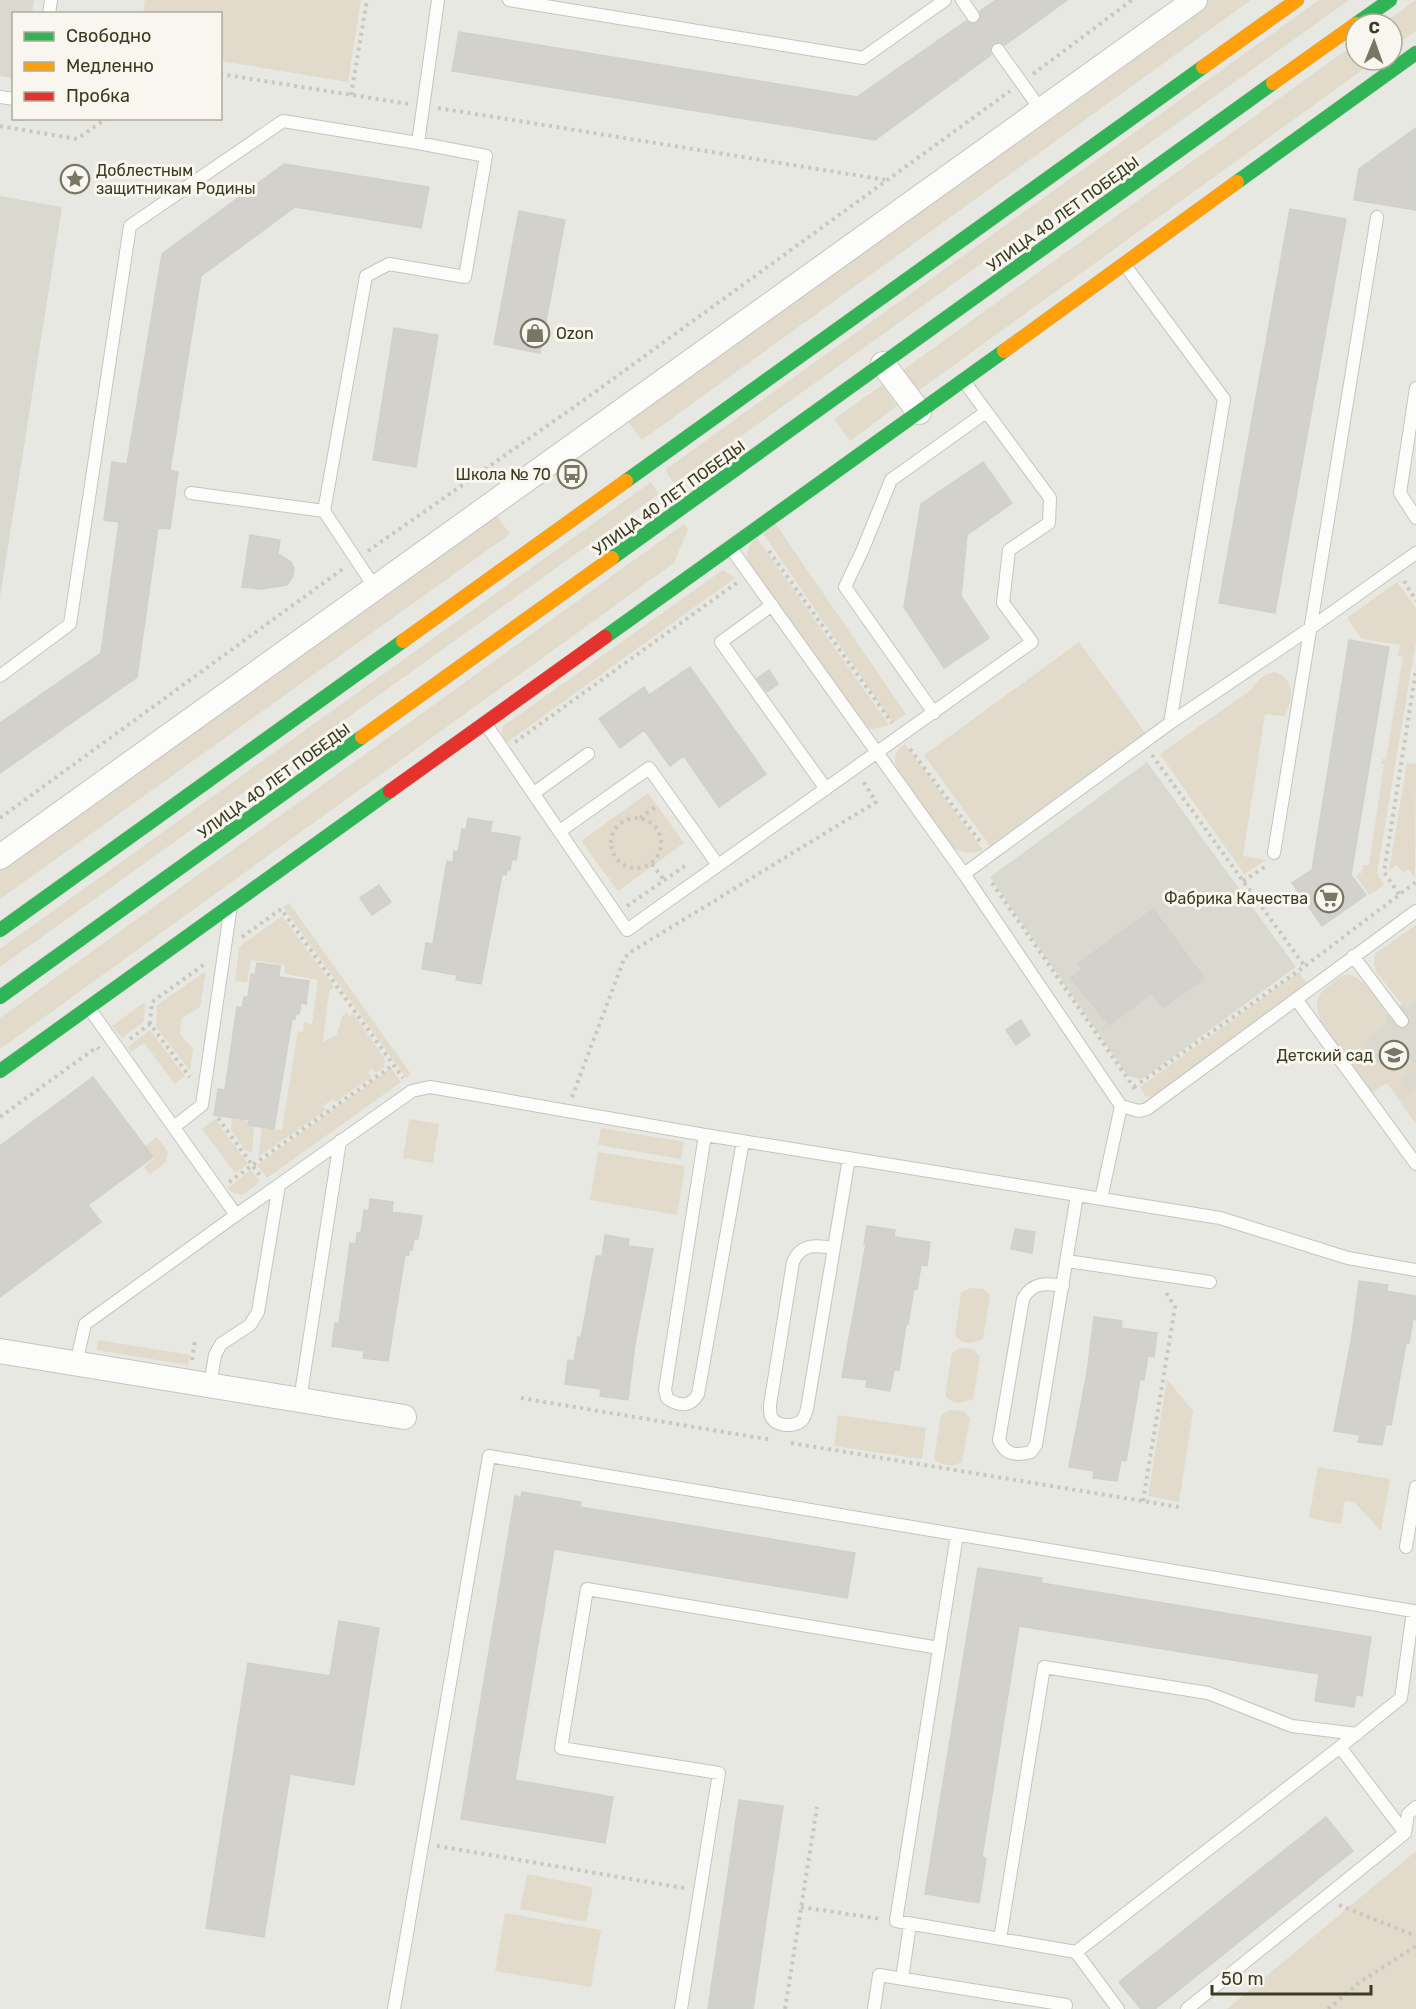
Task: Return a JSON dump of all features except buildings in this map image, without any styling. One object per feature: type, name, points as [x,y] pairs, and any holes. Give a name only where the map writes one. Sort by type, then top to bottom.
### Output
[{"type":"main road","points":[[0,930],[1297,0]]},
{"type":"main road","name":"УЛИЦА 40 ЛЕТ ПОБЕДЫ","points":[[1373,12],[1390,0]]},
{"type":"main road","name":"УЛИЦА 40 ЛЕТ ПОБЕДЫ","points":[[0,997],[1344,33]]},
{"type":"main road","points":[[0,1071],[1416,53]]},
{"type":"street","points":[[0,857],[1195,0]]},
{"type":"street","points":[[883,364],[919,412]]},
{"type":"street","points":[[0,1352],[404,1417]]},
{"type":"lane","points":[[418,143],[438,0]]},
{"type":"lane","points":[[509,0],[863,58],[945,0]]},
{"type":"lane","points":[[963,0],[974,16]]},
{"type":"lane","points":[[998,50],[1041,110]]},
{"type":"lane","points":[[0,676],[70,624],[130,226],[284,121],[486,156],[465,277],[389,264],[366,276],[324,511],[375,588]]},
{"type":"lane","points":[[1274,853],[1377,217]]},
{"type":"lane","points":[[1124,263],[1224,399],[1170,723]]},
{"type":"lane","points":[[485,723],[627,930],[934,713],[1032,642],[1004,603],[1010,550],[1049,523],[1050,498],[963,379]]},
{"type":"lane","points":[[1416,388],[1400,493],[1416,518]]},
{"type":"lane","points":[[934,713],[845,587],[891,480],[986,412]]},
{"type":"lane","points":[[191,493],[324,511]]},
{"type":"lane","points":[[730,546],[964,874],[1121,1106],[1138,1111],[1147,1109],[1416,911]]},
{"type":"lane","points":[[964,874],[1170,723],[1416,553]]},
{"type":"lane","points":[[772,605],[721,642],[826,789]]},
{"type":"lane","points":[[534,793],[588,754]]},
{"type":"lane","points":[[560,831],[649,768],[718,865]]},
{"type":"lane","points":[[174,1126],[202,1105],[232,904]]},
{"type":"lane","points":[[1353,956],[1402,1021]]},
{"type":"lane","points":[[1296,999],[1416,1164]]},
{"type":"lane","points":[[88,1007],[236,1215]]},
{"type":"lane","points":[[76,1364],[85,1324],[412,1091],[430,1087],[705,1135],[1220,1218],[1348,1258],[1416,1270]]},
{"type":"lane","points":[[1101,1199],[1121,1106]]},
{"type":"lane","points":[[705,1135],[665,1390],[667,1398],[680,1404],[694,1401],[698,1394],[743,1141]]},
{"type":"lane","points":[[300,1400],[340,1142]]},
{"type":"lane","points":[[834,1248],[815,1245],[796,1254],[770,1405],[771,1417],[785,1425],[795,1424],[802,1420],[807,1409],[834,1248],[849,1158]]},
{"type":"lane","points":[[210,1385],[215,1355],[221,1344],[250,1325],[258,1312],[279,1185]]},
{"type":"lane","points":[[1063,1286],[1036,1285],[1027,1291],[1023,1299],[999,1440],[1002,1448],[1010,1453],[1021,1455],[1031,1452],[1036,1445],[1063,1286],[1077,1195]]},
{"type":"lane","points":[[1067,1261],[1210,1282]]},
{"type":"lane","points":[[394,2009],[489,1456],[1413,1611],[1401,1698],[1076,1952]]},
{"type":"lane","points":[[1406,1547],[1416,1487]]},
{"type":"lane","points":[[957,1535],[896,1921],[1076,1952],[1118,2009]]},
{"type":"lane","points":[[681,2009],[719,1773],[561,1748],[586,1588],[939,1648]]},
{"type":"lane","points":[[1000,1939],[1044,1666],[1208,1693],[1292,1726],[1357,1734]]},
{"type":"lane","points":[[1340,1747],[1405,1833]]},
{"type":"lane","points":[[1187,2009],[1405,1833],[1408,1814],[1416,1807]]},
{"type":"lane","points":[[902,1979],[910,1924]]},
{"type":"lane","points":[[874,2009],[879,1975],[1066,2005],[1065,2009]]},
{"type":"path","points":[[351,94],[367,0]]},
{"type":"path","points":[[0,818],[356,560],[584,400],[1021,84],[1132,0]]},
{"type":"path","points":[[222,74],[887,180]]},
{"type":"path","points":[[0,126],[77,139],[103,120]]},
{"type":"path","points":[[754,529],[900,735],[990,856]]},
{"type":"path","points":[[509,746],[750,574]]},
{"type":"path","points":[[1401,576],[1416,601]]},
{"type":"path","points":[[1399,894],[1384,872],[1416,670]]},
{"type":"path","points":[[1160,748],[1151,754],[1317,983]]},
{"type":"path","points":[[567,1112],[624,959],[629,953],[876,802],[855,768]]},
{"type":"path","points":[[646,819],[655,825],[661,834],[662,845],[659,856],[652,864],[632,869],[622,865],[614,857],[611,836],[616,827],[625,820],[646,819]]},
{"type":"path","points":[[1244,881],[1267,866],[1274,853]]},
{"type":"path","points":[[652,864],[664,880]]},
{"type":"path","points":[[991,881],[1137,1092]]},
{"type":"path","points":[[1134,1087],[1305,966],[1416,882]]},
{"type":"path","points":[[281,909],[404,1080]]},
{"type":"path","points":[[118,1048],[150,1024],[203,1095]]},
{"type":"path","points":[[0,1117],[98,1047],[104,1057]]},
{"type":"path","points":[[219,1190],[393,1065]]},
{"type":"path","points":[[218,1118],[264,1180]]},
{"type":"path","points":[[1143,1501],[1174,1307],[1164,1291]]},
{"type":"path","points":[[521,1398],[1179,1507]]},
{"type":"path","points":[[785,2009],[817,1807]]},
{"type":"path","points":[[422,1844],[700,1890]]},
{"type":"path","points":[[1336,1903],[1416,1935]]},
{"type":"path","points":[[801,1907],[896,1921]]},
{"type":"path","points":[[1328,2009],[1360,1982],[1416,1946]]},
{"type":"shaded area","points":[[0,0],[34,0],[32,12],[12,12],[12,78],[0,76]]},
{"type":"shaded area","points":[[145,0],[361,0],[348,82],[222,61],[222,12],[143,12]]},
{"type":"shaded area","points":[[1206,0],[1251,0],[642,440],[626,419]]},
{"type":"shaded area","points":[[1319,0],[1349,0],[674,484],[665,470]]},
{"type":"shaded area","points":[[1416,0],[1416,31],[1404,40],[1404,12],[1399,12]]},
{"type":"shaded area","points":[[1344,52],[1344,72],[1359,72],[914,394],[899,373]]},
{"type":"shaded area","points":[[0,196],[62,207],[0,597]]},
{"type":"shaded area","points":[[882,385],[897,406],[850,441],[834,419]]},
{"type":"shaded area","points":[[651,482],[659,494],[0,967],[0,949]]},
{"type":"shaded area","points":[[494,512],[510,534],[0,899],[0,866]]},
{"type":"shaded area","points":[[775,523],[906,714],[893,723],[762,532]]},
{"type":"shaded area","points":[[684,524],[688,529],[674,563],[0,1049],[0,1018]]},
{"type":"shaded area","points":[[756,537],[889,725],[874,729],[867,728],[750,565],[747,554]]},
{"type":"shaded area","points":[[723,570],[735,578],[506,743],[502,727]]},
{"type":"shaded area","points":[[1397,582],[1416,608],[1416,642],[1377,873],[1384,885],[1369,895],[1357,877],[1358,873],[1361,874],[1363,865],[1369,865],[1384,764],[1381,764],[1382,759],[1386,759],[1403,657],[1398,656],[1400,645],[1362,639],[1347,618]]},
{"type":"shaded area","points":[[1079,642],[1146,734],[990,846],[924,755]]},
{"type":"shaded area","points":[[1275,672],[1282,675],[1290,685],[1290,703],[1284,716],[1265,714],[1243,856],[1266,860],[1244,874],[1160,754],[1251,690],[1264,676]]},
{"type":"shaded area","points":[[905,744],[983,850],[964,852],[948,843],[896,767],[896,754]]},
{"type":"shaded area","points":[[1147,762],[1296,967],[1144,1078],[1139,1079],[1128,1076],[990,877]]},
{"type":"shaded area","points":[[1407,763],[1416,764],[1415,878],[1409,869],[1403,873],[1397,865],[1389,871]]},
{"type":"shaded area","points":[[648,793],[684,843],[618,891],[581,841]]},
{"type":"shaded area","points":[[289,903],[411,1074],[406,1078],[283,907]]},
{"type":"shaded area","points":[[282,916],[334,987],[329,992],[323,1042],[337,1035],[342,1016],[347,1012],[349,1016],[353,1013],[385,1059],[384,1067],[376,1073],[371,1068],[368,1073],[371,1077],[336,1102],[333,1099],[323,1106],[326,1110],[258,1157],[262,1128],[282,1130],[298,1031],[303,1032],[304,1023],[312,1024],[318,980],[285,974],[285,965],[251,960],[247,982],[235,981],[239,947]]},
{"type":"shaded area","points":[[1416,925],[1416,1002],[1406,1009],[1377,973],[1374,965],[1375,954]]},
{"type":"shaded area","points":[[206,971],[200,1007],[182,1018],[180,1034],[193,1049],[190,1071],[156,1027],[157,1005]]},
{"type":"shaded area","points":[[1299,972],[1307,983],[1152,1097],[1145,1096],[1140,1087]]},
{"type":"shaded area","points":[[1348,974],[1366,985],[1387,1015],[1386,1024],[1368,1037],[1370,1041],[1365,1044],[1380,1066],[1385,1063],[1393,1073],[1404,1065],[1402,1051],[1404,1049],[1416,1067],[1416,1074],[1413,1071],[1400,1082],[1409,1092],[1416,1086],[1416,1124],[1387,1083],[1371,1093],[1321,1022],[1317,1000],[1321,992]]},
{"type":"shaded area","name":"Детский сад","points":[[1416,994],[1416,1117],[1358,1035]]},
{"type":"shaded area","points":[[145,1002],[144,1021],[122,1038],[112,1026]]},
{"type":"shaded area","points":[[150,1030],[185,1076],[175,1084],[144,1043],[131,1052],[128,1047]]},
{"type":"shaded area","points":[[391,1068],[401,1082],[267,1178],[257,1165]]},
{"type":"shaded area","points":[[215,1119],[248,1164],[235,1173],[202,1129]]},
{"type":"shaded area","points":[[232,1119],[244,1120],[254,1128],[252,1152],[246,1151],[231,1130]]},
{"type":"shaded area","points":[[409,1119],[439,1124],[433,1163],[403,1158]]},
{"type":"shaded area","points":[[601,1128],[684,1142],[681,1159],[598,1145]]},
{"type":"shaded area","points":[[157,1137],[168,1152],[165,1163],[150,1174],[144,1167],[155,1158],[145,1146]]},
{"type":"shaded area","points":[[598,1152],[685,1166],[677,1215],[590,1200]]},
{"type":"shaded area","points":[[251,1170],[260,1182],[242,1195],[231,1192],[228,1188]]},
{"type":"shaded area","points":[[970,1288],[984,1289],[990,1296],[983,1339],[968,1343],[955,1336],[961,1293]]},
{"type":"shaded area","points":[[98,1340],[190,1355],[188,1365],[97,1350]]},
{"type":"shaded area","points":[[960,1348],[974,1349],[980,1357],[973,1399],[958,1403],[945,1396],[952,1353]]},
{"type":"shaded area","points":[[1167,1379],[1193,1411],[1179,1502],[1148,1496]]},
{"type":"shaded area","points":[[950,1410],[963,1411],[970,1418],[962,1462],[951,1465],[934,1459],[941,1415]]},
{"type":"shaded area","points":[[838,1415],[926,1428],[922,1459],[834,1446]]},
{"type":"shaded area","points":[[1318,1467],[1390,1479],[1381,1531],[1354,1502],[1345,1501],[1341,1524],[1309,1518]]},
{"type":"shaded area","points":[[1416,1851],[1416,2009],[1227,2009]]},
{"type":"shaded area","points":[[527,1874],[593,1887],[586,1922],[520,1909]]},
{"type":"shaded area","points":[[505,1913],[601,1930],[591,1987],[495,1971]]},
{"type":"traffic: fast","points":[[1373,12],[1390,0]]},
{"type":"traffic: fast","points":[[1237,182],[1416,53]]},
{"type":"traffic: fast","points":[[626,481],[1203,67]]},
{"type":"traffic: fast","points":[[612,558],[1273,83]]},
{"type":"traffic: fast","points":[[605,637],[1004,351]]},
{"type":"traffic: fast","points":[[0,930],[403,641]]},
{"type":"traffic: fast","points":[[0,997],[362,737]]},
{"type":"traffic: fast","points":[[0,1071],[390,791]]},
{"type":"traffic: slow","points":[[1203,67],[1297,0]]},
{"type":"traffic: slow","points":[[1273,83],[1344,33]]},
{"type":"traffic: slow","points":[[1004,351],[1237,182]]},
{"type":"traffic: slow","points":[[403,641],[626,481]]},
{"type":"traffic: slow","points":[[362,737],[612,558]]},
{"type":"traffic: jam","points":[[390,791],[605,637]]},
{"type":"place","name":"Доблестным защитникам Родины","points":[[75,179]]},
{"type":"place","name":"Ozon","points":[[535,333]]},
{"type":"place","name":"Школа № 70","points":[[572,474]]},
{"type":"place","name":"Фабрика Качества","points":[[1329,898]]},
{"type":"place","name":"Детский сад","points":[[1394,1055]]}]
